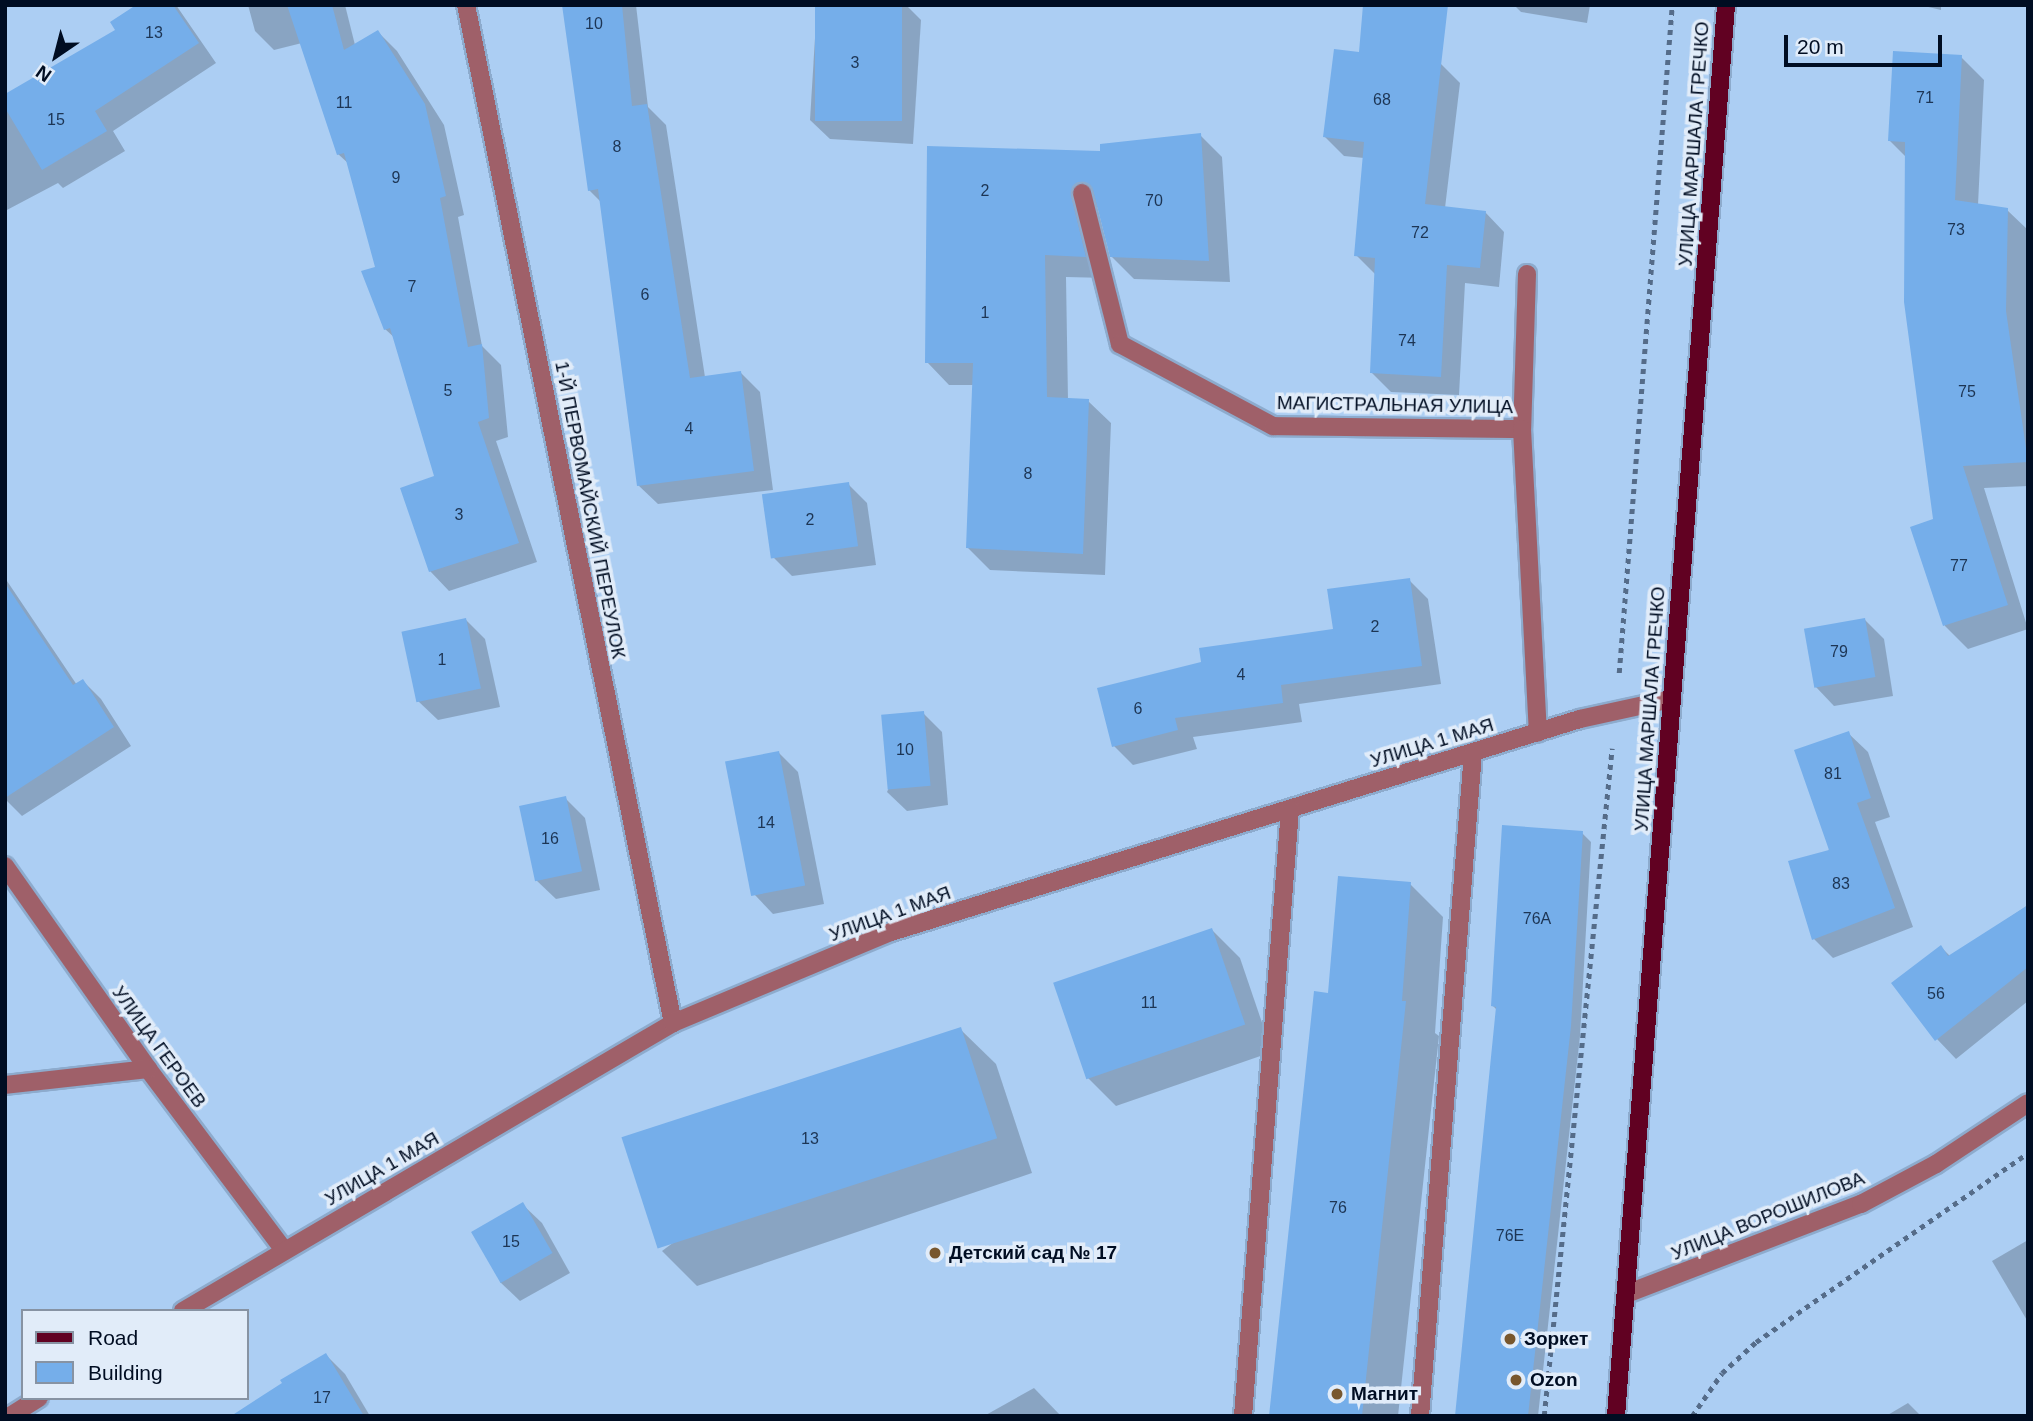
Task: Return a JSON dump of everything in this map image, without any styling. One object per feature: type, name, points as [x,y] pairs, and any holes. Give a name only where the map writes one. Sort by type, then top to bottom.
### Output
[{"type":"main road","name":"УЛИЦА МАРШАЛА ГРЕЧКО","points":[[1616,1416],[1726,5]]},
{"type":"street","name":"1-Й ПЕРВОМАЙСКИЙ ПЕРЕУЛОК","points":[[466,5],[673,1023]]},
{"type":"street","name":"МАГИСТРАЛЬНАЯ УЛИЦА","points":[[1082,193],[1120,344],[1273,426],[1522,429],[1527,274]]},
{"type":"street","points":[[1522,429],[1538,733]]},
{"type":"street","name":"УЛИЦА 1 МАЯ","points":[[186,1309],[673,1023],[891,932],[1538,733],[1672,699]]},
{"type":"street","points":[[1420,1416],[1472,753]]},
{"type":"street","points":[[1243,1416],[1290,809]]},
{"type":"street","name":"УЛИЦА ГЕРОЕВ","points":[[5,866],[148,1069],[284,1250]]},
{"type":"street","points":[[5,1085],[148,1069]]},
{"type":"street","name":"УЛИЦА ВОРОШИЛОВА","points":[[1626,1294],[1861,1205],[1936,1164],[2028,1103]]},
{"type":"street","points":[[10,1416],[36,1400]]},
{"type":"path","points":[[1692,1416],[1722,1373],[1756,1342],[2028,1153]]},
{"type":"building","points":[[136,5],[173,5],[199,43],[95,111],[107,131],[42,170],[5,108],[5,94],[115,30],[110,22]]},
{"type":"building","points":[[287,5],[332,5],[344,50],[378,30],[425,104],[446,196],[440,198],[468,347],[482,344],[489,418],[478,422],[519,543],[429,572],[400,488],[434,476],[390,328],[384,330],[361,271],[375,267],[344,153],[337,155]]},
{"type":"building","points":[[562,5],[622,5],[632,106],[647,104],[690,378],[741,371],[754,471],[637,486],[598,189],[588,191]]},
{"type":"building","points":[[815,5],[902,5],[902,121],[815,121]]},
{"type":"building","points":[[1363,5],[1448,5],[1425,204],[1486,211],[1480,268],[1447,265],[1441,377],[1370,373],[1375,258],[1354,256],[1364,142],[1323,137],[1334,49],[1359,52]]},
{"type":"building","points":[[1893,51],[1962,55],[1955,200],[2008,208],[2006,311],[2028,462],[1963,466],[2008,605],[1943,626],[1910,527],[1933,519],[1904,302],[1905,142],[1888,141]]},
{"type":"building","points":[[1201,133],[1209,261],[1110,257],[1093,190],[1084,182],[1075,184],[1071,195],[1086,257],[1045,255],[1047,397],[1089,399],[1083,554],[966,548],[973,363],[925,363],[927,146],[1100,151],[1100,144]]},
{"type":"building","points":[[849,482],[858,546],[771,559],[762,494]]},
{"type":"building","points":[[1410,578],[1422,666],[1281,685],[1283,703],[1175,718],[1178,730],[1112,747],[1097,688],[1201,662],[1199,648],[1333,629],[1327,589]]},
{"type":"building","points":[[5,583],[73,685],[83,679],[114,727],[5,798]]},
{"type":"building","points":[[466,618],[481,688],[416,702],[401,632]]},
{"type":"building","points":[[1865,618],[1875,677],[1814,688],[1804,629]]},
{"type":"building","points":[[924,711],[931,786],[888,789],[881,715]]},
{"type":"building","points":[[1849,731],[1871,798],[1857,803],[1895,908],[1812,940],[1788,861],[1829,850],[1794,750]]},
{"type":"building","points":[[779,751],[805,885],[751,896],[725,761]]},
{"type":"building","points":[[566,796],[582,871],[535,881],[519,806]]},
{"type":"building","points":[[1502,825],[1583,831],[1571,1026],[1528,1416],[1455,1416],[1496,1007],[1491,1006]]},
{"type":"building","points":[[1338,876],[1411,882],[1402,1001],[1406,1001],[1362,1416],[1269,1416],[1314,991],[1328,993]]},
{"type":"building","points":[[2028,905],[2028,967],[1935,1041],[1891,983],[1941,945],[1948,956]]},
{"type":"building","points":[[1212,928],[1245,1024],[1086,1079],[1053,983]]},
{"type":"building","points":[[961,1027],[997,1138],[658,1249],[621,1137]]},
{"type":"building","points":[[523,1202],[552,1253],[501,1283],[471,1232]]},
{"type":"building","points":[[326,1353],[364,1416],[231,1416],[282,1383],[280,1380]]},
{"type":"place","name":"Детский сад № 17","points":[[935,1253]]},
{"type":"place","name":"Зоркет","points":[[1510,1339]]},
{"type":"place","name":"Ozon","points":[[1516,1380]]},
{"type":"place","name":"Магнит","points":[[1337,1394]]}]
